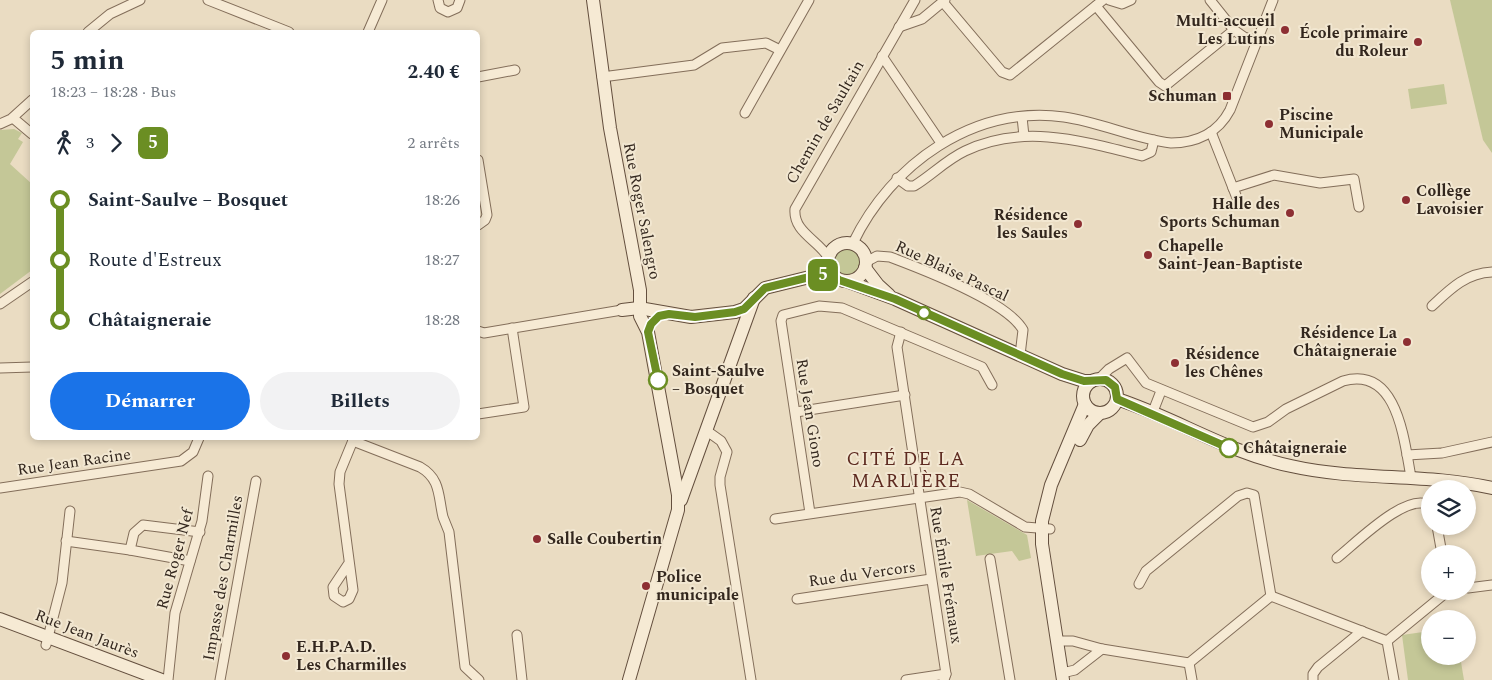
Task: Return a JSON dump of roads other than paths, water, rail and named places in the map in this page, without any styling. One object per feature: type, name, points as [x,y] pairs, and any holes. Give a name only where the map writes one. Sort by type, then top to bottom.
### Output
[{"type":"street","points":[[90,30],[114,11],[140,0]]},
{"type":"street","points":[[208,0],[284,30]]},
{"type":"street","points":[[369,30],[382,0]]},
{"type":"street","points":[[438,0],[442,9],[448,12],[456,8],[460,0]]},
{"type":"street","name":"Rue Roger Salengro","points":[[593,0],[602,77],[639,284],[639,308],[645,328]]},
{"type":"street","points":[[745,113],[809,0]]},
{"type":"street","name":"Chemin de Saultain","points":[[828,257],[800,227],[794,216],[794,209],[915,0]]},
{"type":"street","points":[[1109,0],[1122,4],[1131,0]]},
{"type":"street","points":[[1210,0],[1234,30],[1244,37],[1256,40]]},
{"type":"street","points":[[853,244],[869,214],[897,178],[941,143],[969,130],[999,121],[1022,117],[1067,118],[1154,140],[1186,143],[1211,132],[1230,110],[1273,0]]},
{"type":"street","points":[[899,27],[922,18],[944,1],[1002,72],[1010,75],[1099,3],[1159,82],[1165,86],[1234,30]]},
{"type":"street","points":[[262,30],[265,23]]},
{"type":"street","points":[[602,77],[694,65],[722,48],[766,43],[780,50]]},
{"type":"street","points":[[882,56],[941,143]]},
{"type":"street","points":[[480,77],[515,70]]},
{"type":"street","points":[[0,124],[13,118],[30,102]]},
{"type":"street","points":[[1022,117],[1024,136]]},
{"type":"street","points":[[13,118],[30,132]]},
{"type":"street","points":[[1211,132],[1237,198]]},
{"type":"street","points":[[897,178],[908,186],[914,186],[965,151],[982,145],[1024,136],[1064,137],[1142,156],[1151,152],[1154,140]]},
{"type":"street","points":[[480,172],[487,215],[480,224]]},
{"type":"street","points":[[1233,188],[1274,175],[1320,182],[1354,179],[1359,207]]},
{"type":"street","points":[[895,299],[878,286],[866,265],[862,250],[853,244],[846,243],[836,246],[828,257],[830,272],[835,277],[895,299],[1062,374],[1084,381],[1106,380],[1114,385],[1117,399],[1112,409],[1100,413],[1084,431],[1063,478],[1046,529]]},
{"type":"street","name":"Rue Blaise Pascal","points":[[866,265],[877,256],[887,256],[974,294],[1000,308],[1019,323],[1023,330],[1020,355]]},
{"type":"street","points":[[846,281],[858,278],[866,265]]},
{"type":"street","points":[[480,332],[484,333],[639,308],[691,317],[735,312],[744,309],[761,290],[769,286],[830,272]]},
{"type":"street","points":[[1432,306],[1464,279],[1492,272]]},
{"type":"street","points":[[0,304],[30,283]]},
{"type":"street","points":[[629,680],[690,473],[707,432],[754,298]]},
{"type":"street","name":"Rue Jean Giono","points":[[810,513],[781,317],[787,313],[814,307],[830,306],[853,311],[900,332]]},
{"type":"street","points":[[622,310],[635,316],[645,328],[674,470],[678,510]]},
{"type":"street","points":[[735,312],[742,317],[744,325]]},
{"type":"street","points":[[645,328],[657,318],[669,314]]},
{"type":"street","points":[[480,414],[524,407],[512,328]]},
{"type":"street","points":[[900,332],[982,367],[992,386]]},
{"type":"street","name":"Rue Émile Frémaux","points":[[900,332],[897,347],[945,677]]},
{"type":"street","points":[[1102,649],[1067,676],[1046,529],[1049,491],[1078,425],[1086,387],[1127,358],[1142,381],[1161,391],[1173,393],[1245,426],[1257,427],[1268,422],[1286,409],[1349,379],[1378,385],[1387,393],[1398,419],[1411,477]]},
{"type":"street","points":[[0,368],[30,367]]},
{"type":"street","points":[[1062,374],[1091,410],[1100,413]]},
{"type":"street","points":[[1152,414],[1161,391]]},
{"type":"street","points":[[796,412],[904,395]]},
{"type":"street","points":[[1117,399],[1236,450],[1274,462],[1336,474],[1411,477],[1492,488]]},
{"type":"street","points":[[707,432],[721,440],[727,452],[720,480],[750,680]]},
{"type":"street","name":"Rue Jean Racine","points":[[0,488],[181,461],[193,452],[198,440]]},
{"type":"street","points":[[349,563],[339,484],[340,472],[353,440]]},
{"type":"street","points":[[355,440],[420,467],[435,480],[449,532],[466,667],[479,680]]},
{"type":"street","points":[[1406,455],[1442,453],[1492,442]]},
{"type":"street","points":[[674,470],[684,475],[690,473]]},
{"type":"street","name":"Rue Roger Nef","points":[[168,680],[174,613],[200,532],[208,476]]},
{"type":"street","name":"Impasse des Charmilles","points":[[220,680],[256,480]]},
{"type":"street","points":[[775,519],[919,497],[966,492],[1026,527],[1046,529]]},
{"type":"street","points":[[1139,584],[1146,571],[1238,496],[1247,493],[1254,495],[1271,596]]},
{"type":"street","points":[[1337,558],[1402,507],[1421,502]]},
{"type":"street","points":[[47,641],[62,583],[70,511]]},
{"type":"street","points":[[130,550],[134,533],[143,525],[200,532]]},
{"type":"street","points":[[66,541],[190,561]]},
{"type":"street","points":[[990,559],[1010,680]]},
{"type":"street","name":"Rue du Vercors","points":[[797,599],[931,579]]},
{"type":"street","points":[[1476,587],[1492,585]]},
{"type":"street","points":[[1061,640],[1102,649],[1189,663],[1271,596]]},
{"type":"street","points":[[1271,596],[1387,641]]},
{"type":"street","points":[[1387,641],[1437,600]]},
{"type":"street","name":"Rue Jean Jaurès","points":[[0,619],[139,680]]},
{"type":"street","name":"Rue Jean Jaurès","points":[[0,628],[47,641],[162,680]]},
{"type":"street","points":[[1313,680],[1313,674],[1318,667],[1362,631]]},
{"type":"street","points":[[516,635],[522,680]]},
{"type":"street","points":[[1387,641],[1394,680]]},
{"type":"street","points":[[1189,663],[1192,680]]},
{"type":"street","points":[[906,680],[945,677]]},
{"type":"place","name":"Multi-accueil Les Lutins","points":[[1285,30]]},
{"type":"place","name":"École primaire du Roleur","points":[[1418,42]]},
{"type":"place","name":"Schuman","points":[[1227,96]]},
{"type":"place","name":"Piscine Municipale","points":[[1269,124]]},
{"type":"place","name":"Collège Lavoisier","points":[[1406,200]]},
{"type":"place","name":"Halle des Sports Schuman","points":[[1290,213]]},
{"type":"place","name":"Résidence les Saules","points":[[1078,224]]},
{"type":"place","name":"Chapelle Saint-Jean-Baptiste","points":[[1148,255]]},
{"type":"place","name":"Résidence La Châtaigneraie","points":[[1407,342]]},
{"type":"place","name":"Résidence les Chênes","points":[[1175,363]]},
{"type":"place","name":"Saint-Saulve – Bosquet","points":[[658,380]]},
{"type":"place","name":"Châtaigneraie","points":[[1229,448]]},
{"type":"place","name":"Salle Coubertin","points":[[537,539]]},
{"type":"place","name":"Police municipale","points":[[646,586]]},
{"type":"place","name":"E.H.P.A.D. Les Charmilles","points":[[286,656]]},
{"type":"district","name":"CITÉ DE LA MARLIÈRE","points":[[906,470]]}]
